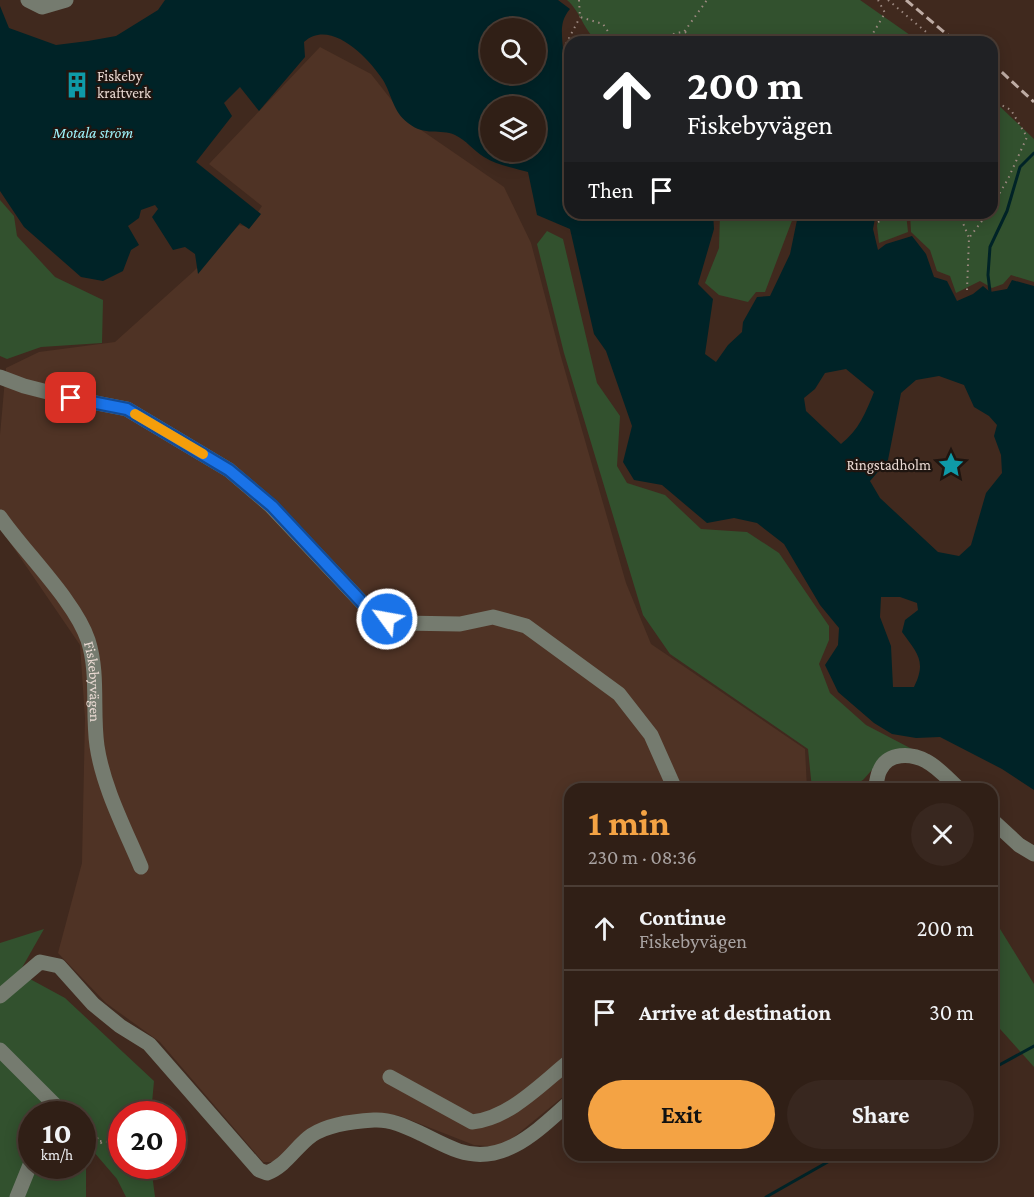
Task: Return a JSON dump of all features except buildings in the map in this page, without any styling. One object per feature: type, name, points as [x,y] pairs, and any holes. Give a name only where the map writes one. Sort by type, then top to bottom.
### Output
[{"type":"street","points":[[28,0],[42,7],[66,0]]},
{"type":"street","points":[[0,378],[71,398],[127,409],[229,470],[272,506],[373,614],[401,623],[460,624],[493,617],[526,627],[619,694],[651,735],[672,783]]},
{"type":"street","name":"Fiskebyvägen","points":[[0,517],[15,539],[59,591],[88,640],[93,663],[97,747],[110,791],[141,867]]},
{"type":"street","points":[[877,783],[880,769],[888,760],[908,755],[927,761],[952,783]]},
{"type":"street","points":[[998,826],[1019,845],[1034,854]]},
{"type":"street","points":[[0,996],[40,962],[58,966],[93,1004],[120,1026],[149,1044],[259,1170],[267,1173],[277,1169],[313,1135],[333,1126],[375,1120],[390,1121],[460,1152],[495,1154],[514,1147],[564,1107]]},
{"type":"street","points":[[0,1050],[51,1101]]},
{"type":"street","points":[[390,1077],[472,1122],[487,1120],[521,1102],[564,1066]]},
{"type":"street","points":[[17,1197],[24,1179]]},
{"type":"path","points":[[570,36],[580,17],[579,0]]},
{"type":"path","points":[[684,32],[706,0]]},
{"type":"path","points":[[872,35],[885,13],[878,0]]},
{"type":"path","points":[[888,0],[931,36]]},
{"type":"path","points":[[580,17],[603,24],[611,36]]},
{"type":"path","points":[[671,36],[684,32],[692,36]]},
{"type":"path","points":[[998,103],[1011,110],[1027,137],[998,196]]},
{"type":"path","points":[[878,222],[884,219]]},
{"type":"path","points":[[961,219],[969,238],[967,290]]},
{"type":"path","points":[[969,238],[983,219]]},
{"type":"shaded area","points":[[320,47],[371,74],[408,121],[504,187],[531,243],[626,583],[651,644],[805,749],[807,783],[564,783],[564,1096],[502,1147],[474,1145],[400,1116],[377,1113],[315,1128],[276,1162],[263,1162],[160,1042],[106,1003],[58,953],[82,863],[85,718],[80,645],[0,528],[0,435],[6,368],[39,352],[115,342],[194,271],[239,225],[248,227],[262,206],[209,164]]},
{"type":"green space","points":[[567,0],[860,0],[911,36],[592,36]]},
{"type":"green space","points":[[998,105],[1034,139],[1034,282],[1011,275],[1003,284],[992,288],[980,281],[956,293],[950,276],[937,271],[930,250],[911,232],[910,219],[998,219]]},
{"type":"green space","points":[[0,200],[14,216],[17,236],[55,277],[103,300],[102,343],[41,347],[7,359],[0,356]]},
{"type":"green space","points":[[720,219],[793,219],[765,292],[756,292],[748,302],[719,295],[705,283],[719,248]]},
{"type":"green space","points":[[878,219],[907,219],[908,232],[879,243]]},
{"type":"green space","points":[[547,231],[563,239],[597,383],[620,416],[617,466],[627,483],[665,495],[701,529],[747,532],[779,553],[829,626],[829,640],[819,664],[830,693],[866,725],[912,749],[886,754],[863,780],[857,783],[811,783],[808,749],[670,654],[643,615],[564,353],[537,244]]},
{"type":"green space","points":[[998,926],[1034,984],[1034,1067],[998,1027]]},
{"type":"green space","points":[[44,929],[19,973],[65,998],[154,1081],[152,1101],[108,1101],[108,1168],[96,1154],[96,1101],[18,1101],[18,1179],[86,1179],[86,1197],[0,1197],[0,943]]},
{"type":"green space","points":[[117,1179],[153,1179],[155,1197],[126,1197]]},
{"type":"water","name":"Motala ström","points":[[165,0],[558,0],[570,9],[564,18],[562,33],[564,50],[564,219],[713,219],[714,229],[698,284],[713,299],[705,354],[716,362],[728,345],[742,332],[743,322],[757,297],[770,296],[790,254],[799,219],[875,219],[873,229],[878,250],[886,244],[912,236],[926,254],[934,277],[947,281],[957,301],[973,294],[983,286],[990,292],[1007,289],[1012,280],[1034,286],[1034,790],[1002,769],[940,737],[916,738],[892,734],[874,723],[838,692],[825,665],[838,645],[839,628],[820,605],[784,544],[757,523],[734,518],[707,523],[662,485],[634,480],[623,462],[632,426],[606,351],[594,334],[570,229],[537,215],[528,172],[494,162],[546,162],[546,96],[480,96],[480,155],[455,135],[420,130],[408,123],[399,114],[383,80],[368,61],[348,43],[336,37],[314,36],[304,42],[305,57],[259,111],[240,87],[224,103],[232,116],[196,162],[261,214],[249,229],[240,223],[198,274],[195,254],[185,247],[173,250],[152,217],[158,209],[155,205],[141,210],[139,218],[128,226],[139,245],[131,250],[123,271],[103,281],[81,277],[24,227],[0,191],[0,6],[9,28],[56,45],[116,36],[158,10]],"holes":[[[846,369],[874,392],[857,427],[841,444],[806,411],[804,398],[815,389],[825,373]],[[939,376],[964,385],[974,407],[989,416],[997,425],[994,436],[1001,455],[1002,473],[986,493],[971,545],[959,556],[938,552],[880,498],[870,481],[888,460],[901,393],[916,380]],[[881,597],[900,597],[917,603],[918,610],[905,620],[902,632],[916,652],[920,664],[914,687],[893,687],[891,646],[880,617]]]},
{"type":"waterway","points":[[990,292],[988,275],[990,247],[1007,211],[1020,167],[1034,153]]},
{"type":"waterway","points":[[998,1066],[1034,1046]]},
{"type":"waterway","points":[[766,1197],[829,1161]]},
{"type":"railway","points":[[906,0],[949,36]]},
{"type":"railway","points":[[998,69],[1034,102]]},
{"type":"slow traffic","points":[[135,414],[203,454]]},
{"type":"place","name":"Fiskeby kraftverk","points":[[77,85]]},
{"type":"place","name":"Ringstadholm","points":[[951,465]]},
{"type":"route","points":[[71,398],[127,409],[229,470],[272,506],[373,614],[387,619]]}]
